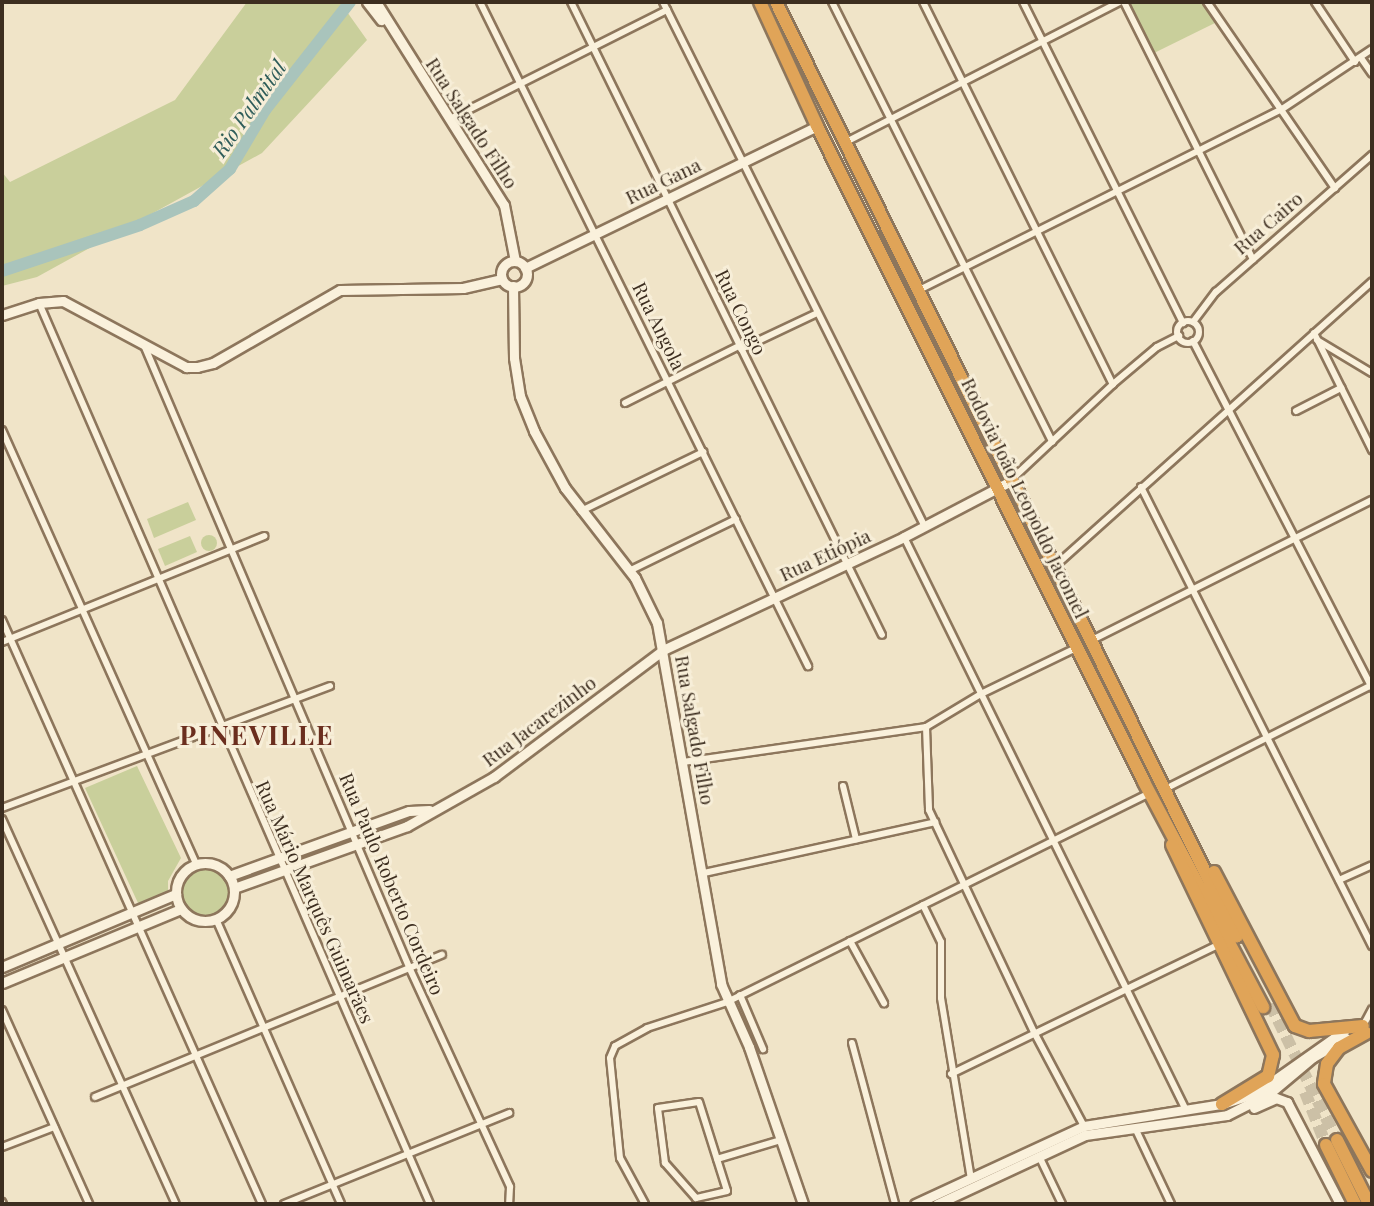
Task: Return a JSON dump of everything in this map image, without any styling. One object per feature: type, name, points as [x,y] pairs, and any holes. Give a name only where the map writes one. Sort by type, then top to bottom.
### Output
[{"type":"highway","name":"Rodovia João Leopoldo Jacomel","points":[[760,2],[817,126],[1006,485],[1054,568],[1183,826],[1266,1005],[1150,793],[1078,647],[1006,485],[776,2]]},
{"type":"highway","points":[[817,126],[833,132],[843,143]]},
{"type":"highway","points":[[1150,793],[1218,945],[1274,1060],[1265,1079],[1225,1109]]},
{"type":"highway","points":[[1183,826],[1214,872],[1295,1026],[1309,1031],[1368,1029]]},
{"type":"highway","points":[[1368,1029],[1339,1048],[1327,1065],[1324,1084],[1372,1171]]},
{"type":"highway","points":[[1355,1204],[1331,1142],[1369,1204]]},
{"type":"street","name":"Rua Salgado Filho","points":[[367,2],[403,48]]},
{"type":"street","name":"Rua Salgado Filho","points":[[376,2],[504,205],[515,261]]},
{"type":"street","name":"Rua Angola","points":[[480,2],[808,666]]},
{"type":"street","name":"Rua Congo","points":[[571,2],[882,635]]},
{"type":"street","points":[[663,2],[925,527]]},
{"type":"street","points":[[832,2],[1052,442]]},
{"type":"street","points":[[923,2],[1113,384]]},
{"type":"street","points":[[1023,2],[1182,323],[1179,336]]},
{"type":"street","points":[[843,143],[1122,2],[1252,260]]},
{"type":"street","points":[[1207,2],[1335,188]]},
{"type":"street","points":[[1315,2],[1358,60],[1372,74]]},
{"type":"street","points":[[450,119],[667,10]]},
{"type":"street","points":[[915,292],[1282,109],[1372,50]]},
{"type":"street","name":"Rua Gana","points":[[525,268],[817,126]]},
{"type":"street","name":"Rua Cairo","points":[[1194,323],[1210,297],[1372,155]]},
{"type":"street","points":[[2,315],[38,303],[63,301],[186,367],[197,367],[212,363],[340,290],[463,288],[502,279],[513,286],[525,281],[525,268],[515,261],[504,266],[502,279]]},
{"type":"street","points":[[1054,568],[1227,409],[1315,337],[1372,282]]},
{"type":"street","name":"Rua Salgado Filho","points":[[513,286],[520,396],[550,464],[581,511],[649,600],[663,650],[727,1002],[749,1047],[803,1204]]},
{"type":"street","name":"Rua Mário Marquês Guimarães","points":[[38,303],[430,1204]]},
{"type":"street","points":[[625,403],[817,313]]},
{"type":"street","points":[[1182,323],[1194,323],[1199,331],[1193,341]]},
{"type":"street","points":[[1006,485],[1113,384],[1160,345],[1179,336],[1193,341],[1372,686],[1165,789]]},
{"type":"street","points":[[1315,337],[1372,373]]},
{"type":"street","points":[[1315,337],[1372,450]]},
{"type":"street","name":"Rua Paulo Roberto Cordeiro","points":[[143,343],[410,967],[510,1187],[509,1204]]},
{"type":"street","points":[[1296,411],[1341,388]]},
{"type":"street","points":[[2,430],[196,864]]},
{"type":"street","points":[[581,511],[703,452]]},
{"type":"street","name":"Rua Etiópia","points":[[663,650],[925,527],[1006,485]]},
{"type":"street","points":[[1141,487],[1372,946]]},
{"type":"street","points":[[1090,641],[1372,500]]},
{"type":"street","points":[[629,571],[736,519]]},
{"type":"street","points":[[2,642],[264,536]]},
{"type":"street","points":[[904,537],[1186,1111]]},
{"type":"street","points":[[2,620],[262,1204]]},
{"type":"street","points":[[683,762],[926,727],[981,694],[1078,647]]},
{"type":"street","name":"Rua Jacarezinho","points":[[234,888],[407,826],[431,810],[494,778],[663,650]]},
{"type":"street","points":[[2,808],[220,724],[330,686]]},
{"type":"street","points":[[926,727],[929,810],[1035,1034],[1084,1126]]},
{"type":"street","points":[[843,786],[856,839]]},
{"type":"street","points":[[645,1204],[620,1158],[610,1058],[615,1046],[647,1028],[727,1002],[1150,793]]},
{"type":"street","name":"Rua Jacarezinho","points":[[229,876],[409,811],[431,810]]},
{"type":"street","points":[[2,819],[176,1204]]},
{"type":"street","points":[[704,873],[935,822]]},
{"type":"street","points":[[196,864],[215,865],[229,876],[234,888],[231,906],[216,919],[196,920],[181,909],[176,894],[180,876],[196,864]]},
{"type":"street","points":[[1339,880],[1372,865]]},
{"type":"street","points":[[2,967],[176,894]]},
{"type":"street","points":[[923,905],[941,942],[941,998],[951,1074],[972,1183]]},
{"type":"street","points":[[2,983],[181,909]]},
{"type":"street","points":[[216,919],[341,1204]]},
{"type":"street","points":[[850,941],[884,1003]]},
{"type":"street","points":[[951,1074],[1218,945]]},
{"type":"street","points":[[95,1097],[442,954]]},
{"type":"street","points":[[740,995],[763,1049]]},
{"type":"street","points":[[937,1204],[972,1183],[1084,1126],[1133,1117],[1225,1109],[1271,1085],[1331,1045],[1368,1029],[1372,1009]]},
{"type":"street","points":[[2,1010],[89,1204]]},
{"type":"street","points":[[852,1043],[895,1204]]},
{"type":"street","points":[[915,1204],[1039,1156],[1085,1135],[1136,1130],[1276,1098],[1285,1100],[1338,1203]]},
{"type":"street","points":[[699,1102],[717,1160],[727,1191],[696,1198],[665,1163],[658,1108],[699,1102]]},
{"type":"street","points":[[284,1204],[509,1112]]},
{"type":"street","points":[[1133,1117],[1136,1130],[1171,1204]]},
{"type":"street","points":[[2,1147],[54,1127]]},
{"type":"street","points":[[717,1160],[780,1140]]},
{"type":"street","points":[[1039,1156],[1062,1204]]},
{"type":"green space","points":[[247,2],[340,2],[367,40],[262,153],[37,277],[2,286],[2,172],[10,182],[175,100]]},
{"type":"green space","points":[[1124,2],[1207,2],[1219,21],[1150,55]]},
{"type":"green space","points":[[188,502],[196,520],[154,538],[147,519]]},
{"type":"green space","points":[[206,535],[212,535],[217,543],[215,549],[206,551],[201,546],[201,540]]},
{"type":"green space","points":[[190,536],[197,552],[165,566],[158,549]]},
{"type":"green space","points":[[137,766],[181,858],[168,881],[168,892],[138,903],[85,788]]},
{"type":"green space","points":[[204,866],[214,868],[222,874],[228,882],[228,902],[222,910],[214,916],[204,918],[194,916],[186,910],[180,902],[178,892],[180,882],[186,874],[194,868]]},
{"type":"waterway","name":"Rio Palmital","points":[[2,271],[140,225],[194,201],[230,169],[265,110],[350,2]]},
{"type":"tunnel","points":[[1270,1004],[1337,1140]]},
{"type":"tunnel","points":[[1305,1092],[1326,1145]]},
{"type":"district","name":"PINEVILLE","points":[[257,735]]}]
